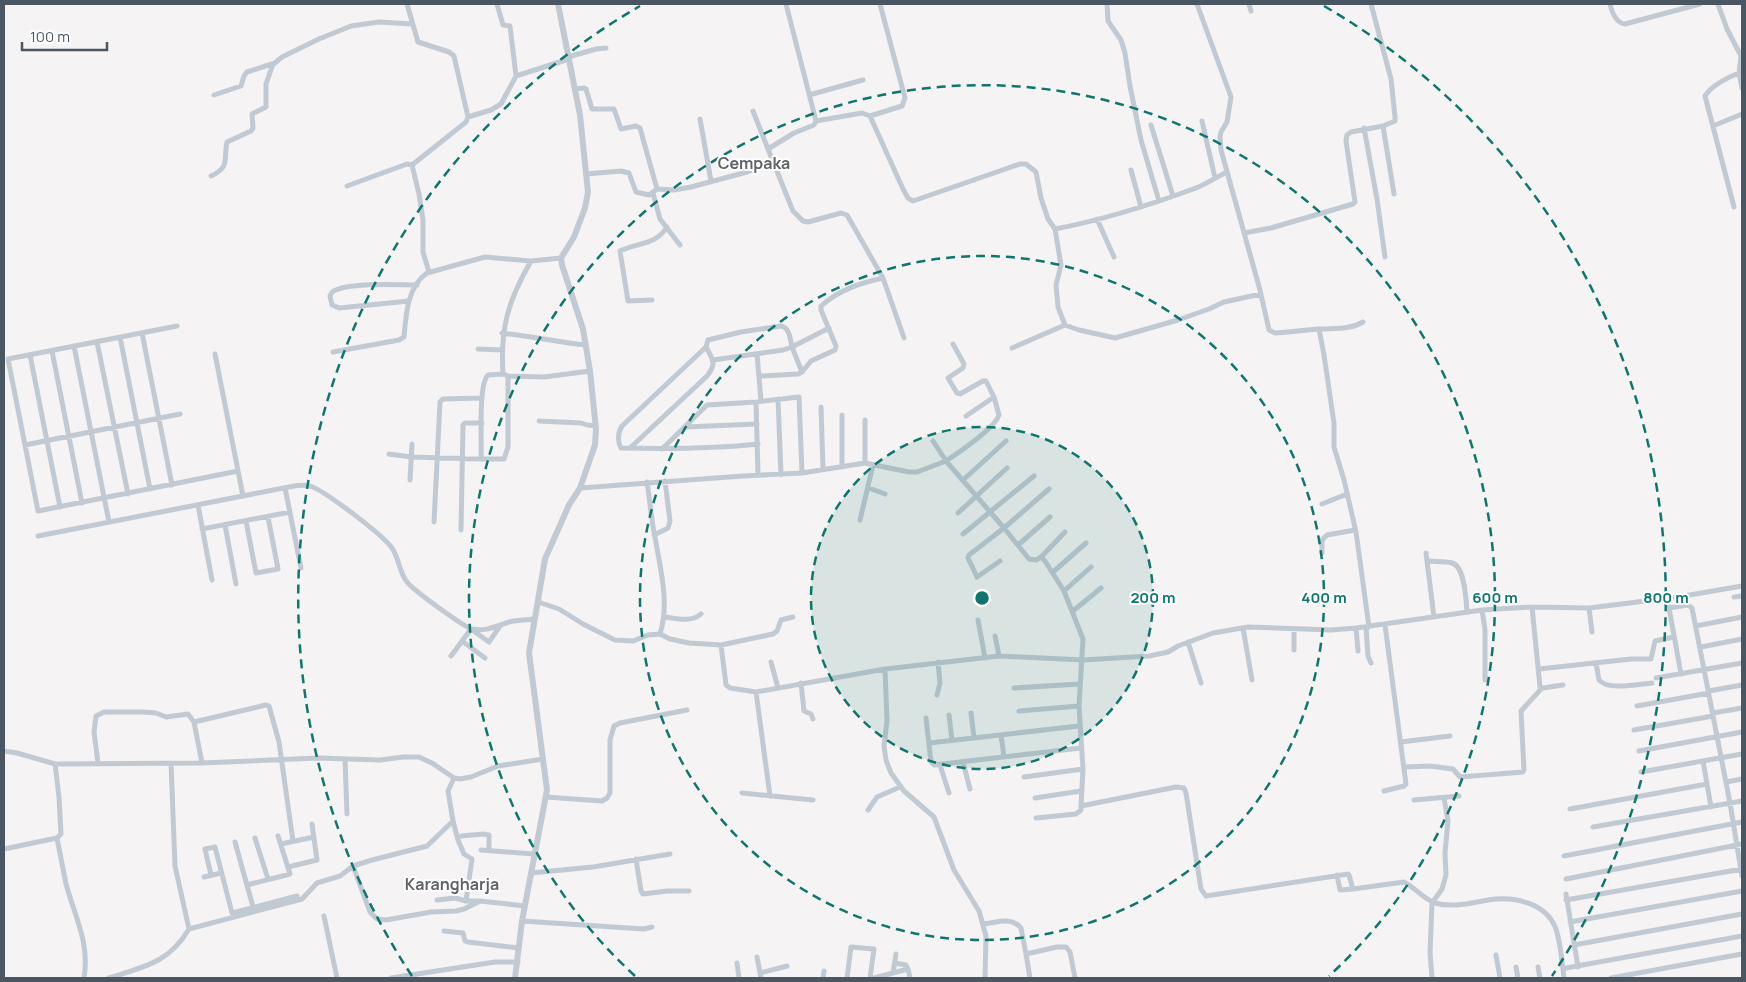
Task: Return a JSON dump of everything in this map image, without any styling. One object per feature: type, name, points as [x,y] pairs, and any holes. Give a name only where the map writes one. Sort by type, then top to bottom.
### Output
[{"type":"street","points":[[347,186],[407,164],[412,165],[466,122],[468,117],[454,56],[449,52],[420,43],[416,37],[407,4]]},
{"type":"street","points":[[468,117],[491,110],[500,104],[516,76],[510,26],[503,25],[497,4]]},
{"type":"street","points":[[516,978],[522,921],[546,798],[543,759],[529,660],[547,553],[569,505],[580,488],[593,455],[596,426],[583,329],[564,274],[562,258],[574,237],[585,208],[588,192],[580,115],[558,4]]},
{"type":"street","points":[[786,4],[816,121]]},
{"type":"street","points":[[768,149],[794,133],[814,125],[816,121],[862,113],[870,116],[898,108],[904,103],[905,98],[880,4]]},
{"type":"street","points":[[1107,4],[1108,21],[1121,40],[1125,53],[1141,140],[1159,201]]},
{"type":"street","points":[[1197,4],[1231,97],[1227,122],[1220,137],[1221,150],[1262,294],[1270,332],[1354,327],[1363,322]]},
{"type":"street","points":[[1249,4],[1251,12]]},
{"type":"street","points":[[1244,233],[1271,228],[1356,202],[1346,140],[1347,135],[1364,128],[1383,126],[1394,121],[1395,117],[1391,79],[1371,4]]},
{"type":"street","points":[[1610,4],[1618,20],[1626,24],[1700,4]]},
{"type":"street","points":[[1718,4],[1727,29],[1741,56],[1739,73],[1742,88]]},
{"type":"street","points":[[214,95],[241,86],[247,72],[273,64],[282,57],[351,26],[379,22],[412,24]]},
{"type":"street","points":[[516,76],[596,49],[606,48]]},
{"type":"street","points":[[211,176],[225,165],[226,142],[251,131],[252,114],[266,107],[266,84],[273,64]]},
{"type":"street","points":[[1734,207],[1705,98],[1706,94],[1732,75],[1739,73]]},
{"type":"street","points":[[809,95],[863,80]]},
{"type":"street","points":[[575,89],[586,89],[592,109],[614,109],[621,130],[636,126],[640,128],[660,219],[680,245]]},
{"type":"street","points":[[753,111],[796,215],[803,221],[808,222],[846,213],[883,278],[904,338]]},
{"type":"street","points":[[1713,126],[1742,114]]},
{"type":"street","points":[[870,116],[903,189],[911,200],[915,201],[1020,164],[1026,164],[1036,172],[1041,198],[1048,219],[1055,229],[1060,265],[1056,285],[1058,307],[1065,325]]},
{"type":"street","points":[[700,119],[711,181]]},
{"type":"street","points":[[1202,121],[1214,178]]},
{"type":"street","points":[[1151,125],[1173,196]]},
{"type":"street","points":[[1383,126],[1394,194]]},
{"type":"street","points":[[1364,128],[1385,257]]},
{"type":"street","points":[[586,174],[626,172],[631,175],[638,193],[649,195],[655,191],[682,188],[747,172],[773,162]]},
{"type":"street","points":[[412,165],[423,220],[422,252],[429,272]]},
{"type":"street","points":[[1131,170],[1141,207]]},
{"type":"street","points":[[1055,229],[1098,220],[1141,207],[1199,187],[1227,172]]},
{"type":"street","points":[[1098,220],[1114,257]]},
{"type":"street","points":[[652,300],[628,301],[620,251],[648,243],[657,238],[667,227]]},
{"type":"street","points":[[333,352],[399,340],[404,337],[408,301],[420,279],[429,272],[485,258],[531,260],[562,258]]},
{"type":"street","points":[[388,454],[411,457],[504,459],[508,447],[506,375],[502,350],[502,333],[506,313],[515,290],[531,260]]},
{"type":"street","points":[[760,376],[798,374],[811,361],[836,348],[821,310],[822,305],[837,293],[883,278]]},
{"type":"street","points":[[408,301],[339,308],[332,305],[330,296],[334,290],[338,289],[417,284]]},
{"type":"street","points":[[1012,348],[1065,325],[1115,338],[1209,310],[1224,302],[1262,294]]},
{"type":"street","points":[[177,326],[8,359],[38,511],[238,472]]},
{"type":"street","points":[[758,444],[723,448],[662,450],[621,448],[619,433],[622,426],[706,347],[708,340],[741,332],[785,327],[788,330],[792,347],[802,372]]},
{"type":"street","points":[[713,360],[792,347],[829,328]]},
{"type":"street","points":[[1319,329],[1334,423],[1334,448],[1355,530],[1368,627],[1368,656],[1370,663]]},
{"type":"street","points":[[142,333],[172,485]]},
{"type":"street","points":[[502,333],[586,345]]},
{"type":"street","points":[[120,337],[150,489]]},
{"type":"street","points":[[97,342],[128,494]]},
{"type":"street","points":[[580,488],[758,475],[802,474],[865,463],[917,472],[946,461],[995,423],[999,415],[994,397],[985,380],[960,394],[956,393],[948,378],[964,365],[952,344]]},
{"type":"street","points":[[74,346],[109,522]]},
{"type":"street","points":[[630,448],[707,376],[713,368],[713,360],[706,347]]},
{"type":"street","points":[[478,350],[502,350]]},
{"type":"street","points":[[52,351],[82,503]]},
{"type":"street","points":[[215,354],[243,496]]},
{"type":"street","points":[[757,354],[760,376],[758,475]]},
{"type":"street","points":[[30,355],[60,507]]},
{"type":"street","points":[[480,459],[482,398],[485,377],[488,374],[544,377],[590,371]]},
{"type":"street","points":[[662,450],[707,404],[799,397],[802,474]]},
{"type":"street","points":[[966,416],[994,397]]},
{"type":"street","points":[[434,522],[440,402],[443,399],[482,398]]},
{"type":"street","points":[[778,399],[780,475]]},
{"type":"street","points":[[821,407],[823,470]]},
{"type":"street","points":[[25,445],[180,414]]},
{"type":"street","points":[[842,415],[842,467]]},
{"type":"street","points":[[865,420],[865,463]]},
{"type":"street","points":[[539,421],[581,423],[596,426]]},
{"type":"street","points":[[461,530],[463,424],[482,423]]},
{"type":"street","points":[[684,427],[758,424]]},
{"type":"street","points":[[933,441],[946,461],[1029,559],[1036,560],[1041,557],[1065,532]]},
{"type":"street","points":[[963,480],[1006,441]]},
{"type":"street","points":[[410,480],[412,444]]},
{"type":"street","points":[[860,520],[873,465]]},
{"type":"street","points":[[958,513],[1007,468]]},
{"type":"street","points":[[963,534],[1034,476]]},
{"type":"street","points":[[654,535],[668,528],[670,521],[665,481]]},
{"type":"street","points":[[647,482],[654,535],[663,579],[664,617],[660,634]]},
{"type":"street","points":[[38,536],[294,486],[309,486],[324,494],[381,536],[393,549],[407,583],[459,622],[489,642],[500,626]]},
{"type":"street","points":[[285,488],[301,568]]},
{"type":"street","points":[[869,488],[885,494]]},
{"type":"street","points":[[1000,561],[977,577],[968,558],[969,555],[1049,489]]},
{"type":"street","points":[[1322,504],[1347,494]]},
{"type":"street","points":[[198,505],[212,580]]},
{"type":"street","points":[[202,529],[290,512]]},
{"type":"street","points":[[246,521],[256,573],[278,569],[268,517]]},
{"type":"street","points":[[1018,545],[1050,517]]},
{"type":"street","points":[[225,525],[236,584]]},
{"type":"street","points":[[1322,553],[1322,540],[1327,534],[1355,530]]},
{"type":"street","points":[[1053,572],[1086,543]]},
{"type":"street","points":[[1426,553],[1434,617]]},
{"type":"street","points":[[1036,818],[1076,814],[1080,810],[1083,769],[1079,706],[1083,640],[1073,610],[1064,592],[1053,572],[1041,557]]},
{"type":"street","points":[[1427,561],[1452,563],[1458,568],[1466,595],[1468,612]]},
{"type":"street","points":[[1064,592],[1091,567]]},
{"type":"street","points":[[721,645],[726,685],[730,688],[756,692],[885,669],[999,656],[1083,660],[1159,655],[1213,633],[1243,628],[1330,630],[1368,627],[1482,610],[1532,607],[1589,608],[1664,599],[1742,586]]},
{"type":"street","points":[[1073,610],[1100,588]]},
{"type":"street","points":[[1734,597],[1742,596]]},
{"type":"street","points":[[1664,599],[1668,608],[1681,674]]},
{"type":"street","points":[[538,602],[559,609],[615,640],[633,641],[660,634],[689,644],[721,645],[771,635],[777,631],[781,620],[793,617]]},
{"type":"street","points":[[1668,608],[1690,605],[1696,626],[1734,824],[1740,845],[1742,876]]},
{"type":"street","points":[[1532,607],[1542,688]]},
{"type":"street","points":[[1589,608],[1592,632]]},
{"type":"street","points":[[1482,610],[1485,630],[1485,680]]},
{"type":"street","points":[[664,617],[686,619],[701,614]]},
{"type":"street","points":[[1696,626],[1742,617]]},
{"type":"street","points":[[471,629],[489,629],[509,622],[535,619]]},
{"type":"street","points":[[978,620],[985,658]]},
{"type":"street","points":[[1384,791],[1405,785],[1385,625]]},
{"type":"street","points":[[1243,628],[1252,680]]},
{"type":"street","points":[[1356,628],[1358,651]]},
{"type":"street","points":[[452,656],[471,629]]},
{"type":"street","points":[[1294,629],[1294,650]]},
{"type":"street","points":[[995,636],[999,656]]},
{"type":"street","points":[[1539,669],[1631,659],[1651,659],[1655,641],[1674,637]]},
{"type":"street","points":[[1700,647],[1742,639]]},
{"type":"street","points":[[462,641],[485,658]]},
{"type":"street","points":[[1188,642],[1201,682]]},
{"type":"street","points":[[771,662],[778,688]]},
{"type":"street","points":[[937,695],[940,683],[938,662]]},
{"type":"street","points":[[1596,663],[1599,680],[1606,685],[1618,686],[1654,681],[1705,669],[1742,663]]},
{"type":"street","points":[[885,669],[887,721],[884,754],[891,773],[900,787],[934,817],[954,870],[979,911],[986,936],[985,978]]},
{"type":"street","points":[[801,683],[804,711],[811,714],[812,720]]},
{"type":"street","points":[[1014,688],[1080,684]]},
{"type":"street","points":[[1404,768],[1430,766],[1453,769],[1460,777],[1523,772],[1521,711],[1542,688],[1563,685]]},
{"type":"street","points":[[1638,706],[1742,685]]},
{"type":"street","points":[[756,692],[770,796]]},
{"type":"street","points":[[194,722],[266,705],[269,706],[278,738],[292,842]]},
{"type":"street","points":[[1020,712],[1079,706]]},
{"type":"street","points":[[1634,730],[1742,708]]},
{"type":"street","points":[[546,798],[602,801],[607,798],[610,793],[610,740],[614,726],[620,723],[687,710]]},
{"type":"street","points":[[98,763],[94,732],[96,716],[100,713],[144,712],[156,713],[166,717],[188,714],[194,722],[202,763]]},
{"type":"street","points":[[971,713],[974,738]]},
{"type":"street","points":[[949,715],[952,740]]},
{"type":"street","points":[[926,718],[931,762],[934,765],[1081,748]]},
{"type":"street","points":[[929,743],[1079,726]]},
{"type":"street","points":[[1639,751],[1742,732]]},
{"type":"street","points":[[1001,735],[1004,757]]},
{"type":"street","points":[[1401,742],[1450,736]]},
{"type":"street","points":[[4,751],[55,764],[202,763],[281,759],[380,760],[419,757],[432,763],[454,778],[465,779],[498,766],[543,759]]},
{"type":"street","points":[[1641,772],[1742,754]]},
{"type":"street","points":[[345,759],[347,814]]},
{"type":"street","points":[[1703,761],[1711,806]]},
{"type":"street","points":[[963,762],[970,789]]},
{"type":"street","points":[[171,763],[175,866],[189,929]]},
{"type":"street","points":[[55,764],[62,830],[57,838],[66,884],[85,943],[86,968],[84,978]]},
{"type":"street","points":[[940,765],[949,794]]},
{"type":"street","points":[[1024,777],[1083,769]]},
{"type":"street","points":[[454,778],[448,791],[458,840],[464,854],[472,860],[466,901]]},
{"type":"street","points":[[1726,782],[1742,779]]},
{"type":"street","points":[[1570,809],[1707,784]]},
{"type":"street","points":[[868,810],[877,797],[900,787]]},
{"type":"street","points":[[1081,806],[1176,787],[1184,788],[1201,889],[1206,896],[1348,874],[1353,888]]},
{"type":"street","points":[[1035,798],[1081,791]]},
{"type":"street","points":[[742,793],[813,800]]},
{"type":"street","points":[[1414,800],[1459,796]]},
{"type":"street","points":[[1432,978],[1430,953],[1432,903],[1442,889],[1446,875],[1445,853],[1448,821],[1444,798]]},
{"type":"street","points":[[1593,826],[1742,801]]},
{"type":"street","points":[[109,978],[117,977],[163,958],[172,951],[189,929],[302,899],[317,883],[340,876],[353,866],[427,846],[454,821]]},
{"type":"street","points":[[1564,856],[1742,822]]},
{"type":"street","points":[[288,867],[317,860],[312,824]]},
{"type":"street","points":[[461,836],[489,835],[489,850]]},
{"type":"street","points":[[247,885],[290,874],[278,836]]},
{"type":"street","points":[[281,844],[314,836]]},
{"type":"street","points":[[4,849],[57,838]]},
{"type":"street","points":[[256,838],[268,880]]},
{"type":"street","points":[[235,842],[254,907]]},
{"type":"street","points":[[1566,879],[1740,845]]},
{"type":"street","points":[[211,875],[205,849],[215,846],[232,913],[297,896]]},
{"type":"street","points":[[481,850],[534,854]]},
{"type":"street","points":[[531,872],[593,867],[670,854]]},
{"type":"street","points":[[636,859],[643,894],[689,891]]},
{"type":"street","points":[[353,866],[370,912],[377,919],[386,920],[431,912],[456,911],[480,901]]},
{"type":"street","points":[[1566,900],[1742,869]]},
{"type":"street","points":[[204,877],[221,873]]},
{"type":"street","points":[[1337,876],[1340,890],[1404,882],[1432,903],[1446,905],[1459,906],[1497,898],[1525,901],[1533,905],[1553,923],[1564,978]]},
{"type":"street","points":[[1570,922],[1742,891]]},
{"type":"street","points":[[1566,894],[1578,967]]},
{"type":"street","points":[[437,900],[455,898],[466,901],[525,906]]},
{"type":"street","points":[[1574,945],[1742,914]]},
{"type":"street","points":[[324,916],[337,978]]},
{"type":"street","points":[[522,921],[652,928]]},
{"type":"street","points":[[983,924],[1008,921],[1021,928],[1030,978]]},
{"type":"street","points":[[444,931],[463,933],[465,942],[520,948]]},
{"type":"street","points":[[1566,968],[1742,936]]},
{"type":"street","points":[[847,978],[851,947],[874,949],[872,978],[908,969]]},
{"type":"street","points":[[1026,954],[1057,947],[1066,947],[1070,952],[1075,978]]},
{"type":"street","points":[[893,973],[896,954]]},
{"type":"street","points":[[1611,978],[1742,954]]},
{"type":"street","points":[[1496,955],[1500,978]]},
{"type":"street","points":[[757,957],[761,976],[787,966]]},
{"type":"street","points":[[391,978],[495,962],[518,962]]},
{"type":"street","points":[[895,962],[906,964],[910,978]]},
{"type":"street","points":[[737,963],[739,978]]},
{"type":"street","points":[[1516,967],[1518,978]]},
{"type":"street","points":[[1538,967],[1540,978]]},
{"type":"street","points":[[823,978],[824,971]]},
{"type":"district","name":"Cempaka","points":[[754,163]]},
{"type":"district","name":"Karangharja","points":[[452,884]]}]
